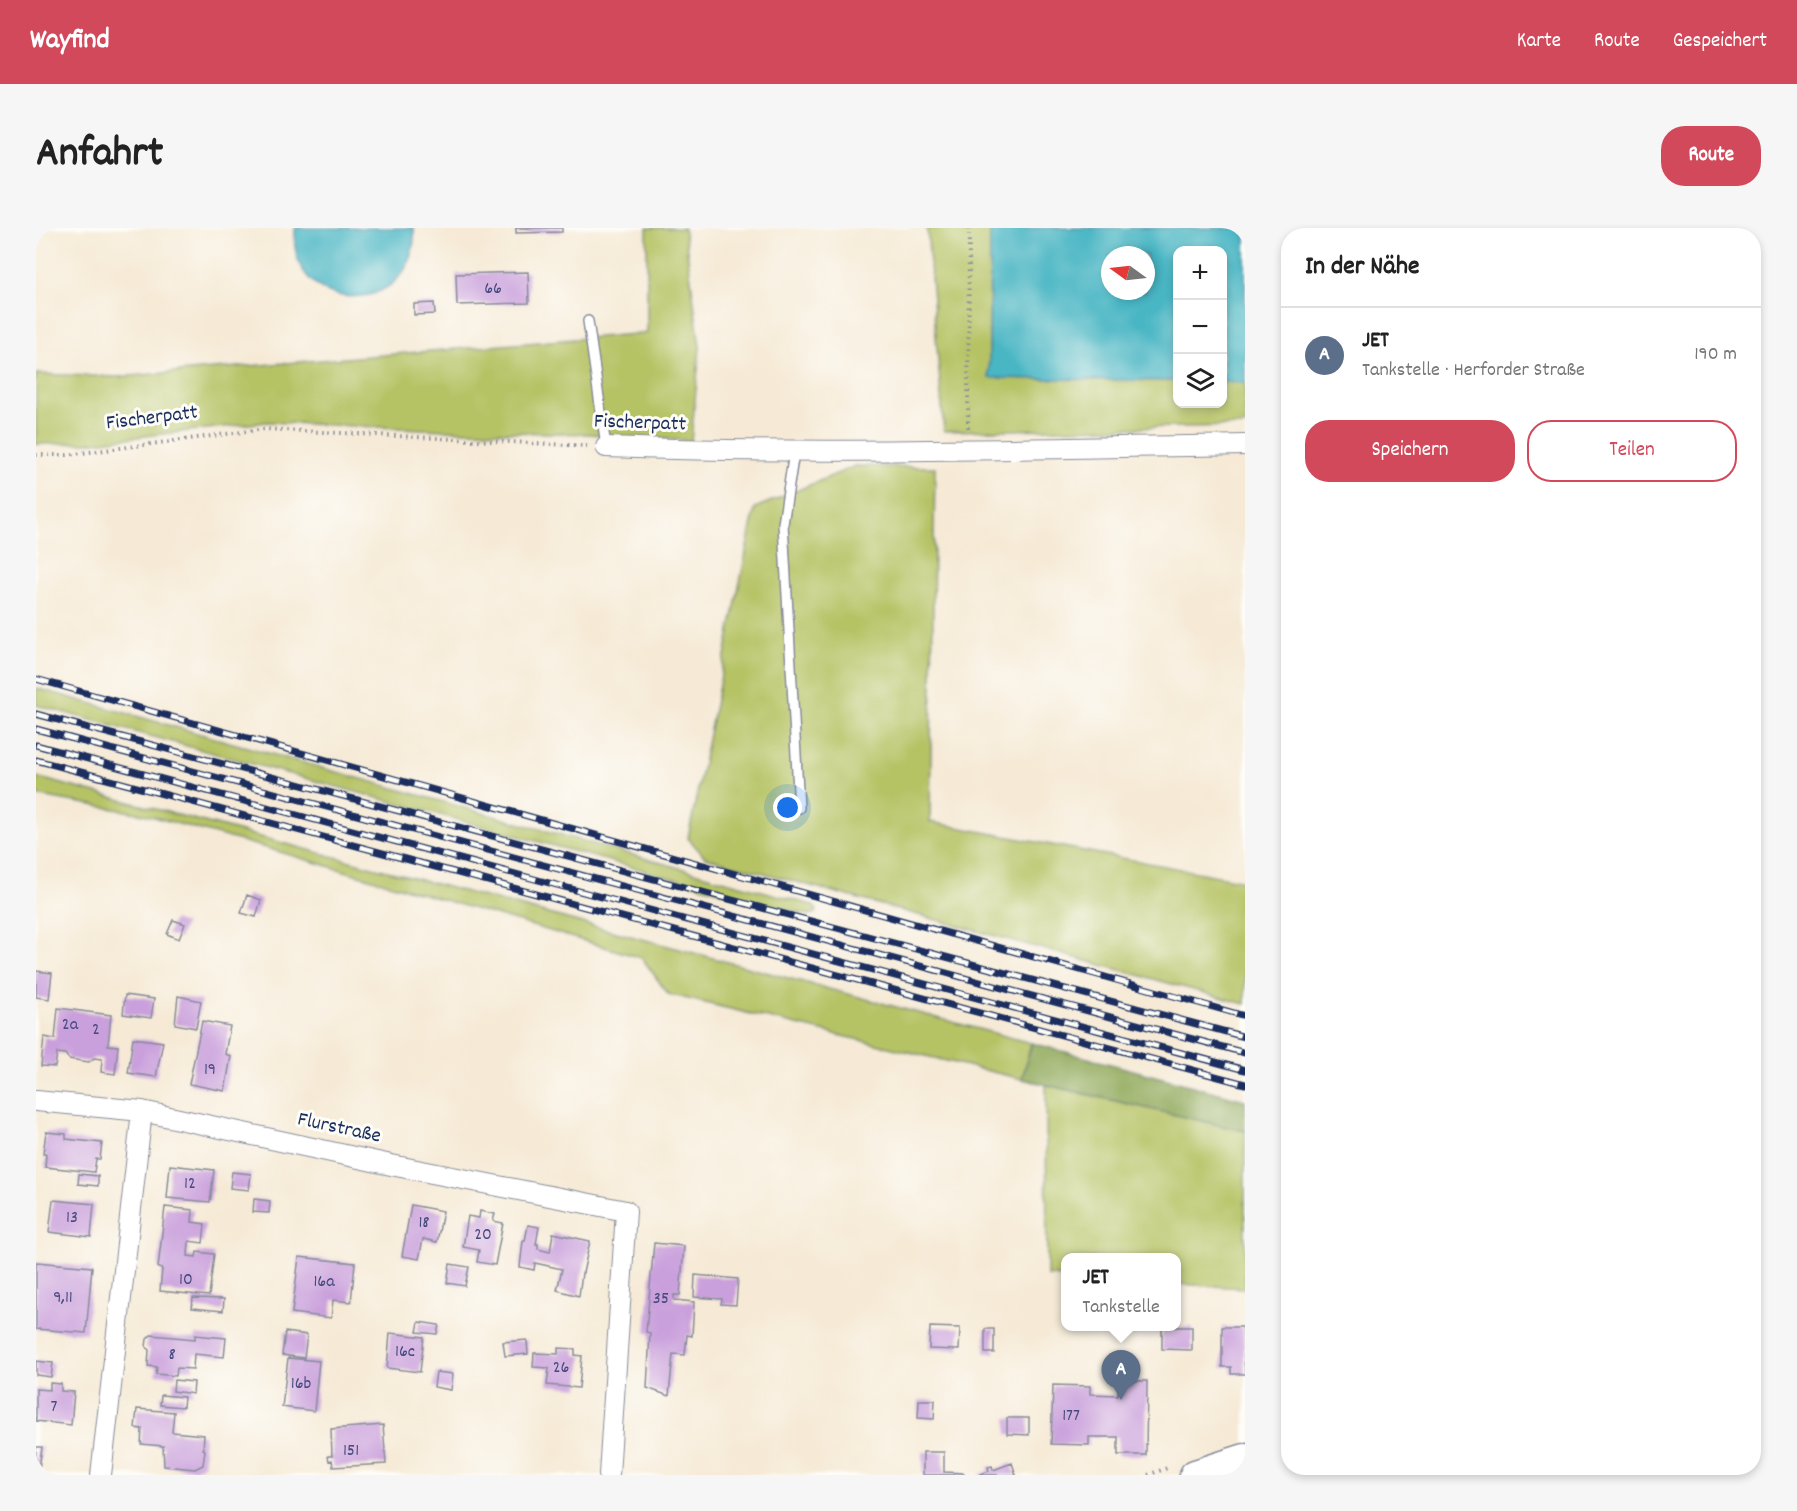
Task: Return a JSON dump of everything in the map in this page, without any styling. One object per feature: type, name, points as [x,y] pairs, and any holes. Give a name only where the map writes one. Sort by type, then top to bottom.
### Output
[{"type":"main road","points":[[1195,1475],[1245,1459]]},
{"type":"street","name":"Fischerpatt","points":[[606,447],[794,452],[1245,445]]},
{"type":"street","points":[[36,1101],[142,1111],[101,1475]]},
{"type":"street","name":"Flurstraße","points":[[142,1111],[391,1165],[626,1211],[609,1475]]},
{"type":"lane","points":[[588,321],[606,447]]},
{"type":"lane","points":[[794,452],[783,524],[799,808]]},
{"type":"path","points":[[968,449],[969,228]]},
{"type":"path","name":"Fischerpatt","points":[[36,455],[68,455],[265,429],[606,447]]},
{"type":"green space","points":[[647,228],[684,228],[700,347],[691,441],[589,434],[267,422],[84,443],[36,444],[36,374],[118,377],[647,333]]},
{"type":"green space","points":[[927,228],[990,228],[989,378],[1173,381],[1173,408],[1227,408],[1227,382],[1245,383],[1245,426],[944,431]]},
{"type":"green space","points":[[855,466],[935,467],[930,822],[1245,881],[1245,1004],[705,857],[688,838],[755,508]]},
{"type":"green space","points":[[36,688],[812,905],[817,910],[816,913],[808,915],[36,705]]},
{"type":"green space","points":[[36,777],[1031,1043],[1022,1079],[668,994],[642,958],[143,814],[36,795]]},
{"type":"green space","points":[[1032,1043],[1245,1100],[1245,1131],[1022,1079]]},
{"type":"green space","points":[[1046,1085],[1245,1131],[1245,1288],[1181,1284],[1181,1253],[1061,1253],[1061,1277],[1047,1276]]},
{"type":"water","points":[[295,228],[414,228],[411,256],[399,277],[382,290],[360,296],[339,295],[319,287],[303,271],[295,247]]},
{"type":"water","points":[[990,228],[1245,228],[1245,383],[1227,382],[1227,246],[1173,246],[1173,381],[989,378]]},
{"type":"building","points":[[516,228],[562,228],[562,232],[516,233]]},
{"type":"building","points":[[528,272],[529,303],[457,305],[456,274]]},
{"type":"building","points":[[434,303],[435,314],[414,315],[414,304]]},
{"type":"building","points":[[247,895],[261,900],[256,917],[241,913]]},
{"type":"building","points":[[173,920],[185,924],[179,939],[167,934]]},
{"type":"building","points":[[36,971],[52,973],[49,999],[36,997]]},
{"type":"building","points":[[125,995],[154,999],[151,1018],[123,1014]]},
{"type":"building","points":[[178,996],[201,1001],[196,1028],[175,1024]]},
{"type":"building","points":[[58,1008],[111,1015],[108,1045],[118,1046],[115,1074],[101,1072],[102,1059],[94,1058],[89,1062],[69,1059],[65,1054],[57,1053],[55,1067],[41,1066],[44,1037],[55,1039]]},
{"type":"building","points":[[202,1021],[230,1026],[225,1054],[231,1056],[225,1091],[189,1084]]},
{"type":"building","points":[[133,1038],[163,1042],[156,1077],[128,1073]]},
{"type":"building","points":[[46,1132],[66,1134],[66,1139],[102,1143],[100,1159],[96,1159],[94,1172],[45,1167],[46,1154],[43,1154]]},
{"type":"building","points":[[170,1165],[214,1170],[210,1202],[167,1198]]},
{"type":"building","points":[[232,1172],[251,1174],[249,1190],[230,1188]]},
{"type":"building","points":[[79,1174],[98,1176],[98,1186],[78,1184]]},
{"type":"building","points":[[254,1199],[270,1201],[269,1213],[253,1212]]},
{"type":"building","points":[[53,1200],[94,1204],[91,1237],[49,1232]]},
{"type":"building","points":[[411,1205],[443,1211],[437,1242],[423,1239],[419,1259],[402,1256]]},
{"type":"building","points":[[165,1207],[193,1210],[192,1222],[205,1224],[203,1243],[189,1241],[188,1256],[196,1257],[197,1252],[214,1254],[209,1296],[160,1291],[162,1269],[158,1268]]},
{"type":"building","points":[[480,1211],[495,1214],[493,1221],[503,1223],[495,1265],[477,1262],[479,1250],[463,1247],[468,1216],[479,1218]]},
{"type":"building","points":[[528,1225],[539,1227],[536,1244],[538,1244],[538,1249],[550,1252],[553,1233],[590,1241],[579,1296],[557,1290],[562,1269],[535,1263],[534,1270],[520,1267],[523,1241],[525,1241]]},
{"type":"building","points":[[654,1243],[684,1246],[680,1295],[674,1295],[674,1300],[694,1302],[692,1336],[687,1335],[685,1355],[673,1354],[669,1396],[647,1388],[650,1333],[646,1332]]},
{"type":"building","points":[[299,1257],[355,1263],[351,1302],[333,1300],[331,1318],[292,1313]]},
{"type":"building","points":[[36,1262],[92,1267],[86,1333],[36,1329]]},
{"type":"building","points":[[450,1264],[469,1267],[465,1286],[447,1283]]},
{"type":"building","points":[[695,1275],[738,1279],[736,1305],[721,1304],[722,1299],[694,1297]]},
{"type":"building","points":[[193,1298],[224,1299],[223,1311],[192,1308]]},
{"type":"building","points":[[419,1322],[439,1325],[437,1334],[417,1332]]},
{"type":"building","points":[[930,1327],[960,1328],[959,1350],[929,1349]]},
{"type":"building","points":[[1181,1327],[1192,1327],[1192,1350],[1162,1349],[1162,1331],[1181,1331]]},
{"type":"building","points":[[1222,1327],[1243,1327],[1245,1374],[1231,1374],[1231,1367],[1222,1367]]},
{"type":"building","points":[[985,1329],[994,1329],[994,1353],[985,1353]]},
{"type":"building","points":[[285,1332],[307,1335],[304,1358],[282,1355]]},
{"type":"building","points":[[390,1333],[424,1337],[420,1372],[387,1368]]},
{"type":"building","points":[[151,1335],[195,1339],[195,1335],[226,1338],[224,1357],[194,1354],[193,1369],[177,1368],[176,1376],[156,1374],[157,1367],[148,1366],[149,1350],[146,1347],[147,1339]]},
{"type":"building","points":[[527,1340],[528,1354],[505,1356],[503,1342]]},
{"type":"building","points":[[558,1348],[575,1349],[575,1355],[582,1356],[579,1388],[547,1385],[549,1368],[533,1367],[534,1353],[558,1354]]},
{"type":"building","points":[[288,1358],[319,1361],[314,1411],[282,1407]]},
{"type":"building","points":[[36,1361],[53,1363],[51,1377],[36,1375]]},
{"type":"building","points":[[436,1372],[453,1374],[451,1390],[434,1387]]},
{"type":"building","points":[[174,1380],[194,1382],[193,1394],[173,1391]]},
{"type":"building","points":[[1119,1381],[1147,1381],[1146,1455],[1118,1455],[1118,1437],[1089,1437],[1089,1445],[1051,1444],[1053,1385],[1090,1386],[1090,1394],[1118,1395]]},
{"type":"building","points":[[50,1383],[61,1384],[61,1391],[74,1392],[71,1425],[36,1421],[36,1389],[50,1390]]},
{"type":"building","points":[[161,1395],[184,1397],[183,1407],[160,1405]]},
{"type":"building","points":[[919,1400],[935,1400],[934,1419],[918,1418]]},
{"type":"building","points":[[137,1409],[174,1412],[172,1432],[204,1435],[203,1465],[195,1469],[164,1466],[163,1446],[141,1444],[142,1429],[135,1428]]},
{"type":"building","points":[[1007,1418],[1029,1418],[1029,1435],[1007,1434]]},
{"type":"building","points":[[383,1425],[386,1464],[333,1467],[332,1460],[329,1461],[328,1456],[332,1456],[331,1429]]},
{"type":"building","points":[[36,1447],[42,1447],[39,1469],[36,1468]]},
{"type":"building","points":[[923,1452],[944,1452],[944,1472],[964,1473],[964,1475],[923,1475]]},
{"type":"building","points":[[1012,1463],[1016,1475],[978,1475],[989,1471],[988,1467],[992,1466],[993,1470]]},
{"type":"railway","points":[[36,679],[1245,1016]]},
{"type":"railway","points":[[36,714],[1245,1037]]},
{"type":"railway","points":[[36,729],[1245,1053]]},
{"type":"railway","points":[[36,745],[1245,1070]]},
{"type":"railway","points":[[36,760],[1245,1084]]},
{"type":"place","name":"JET","points":[[1121,1400]]}]
